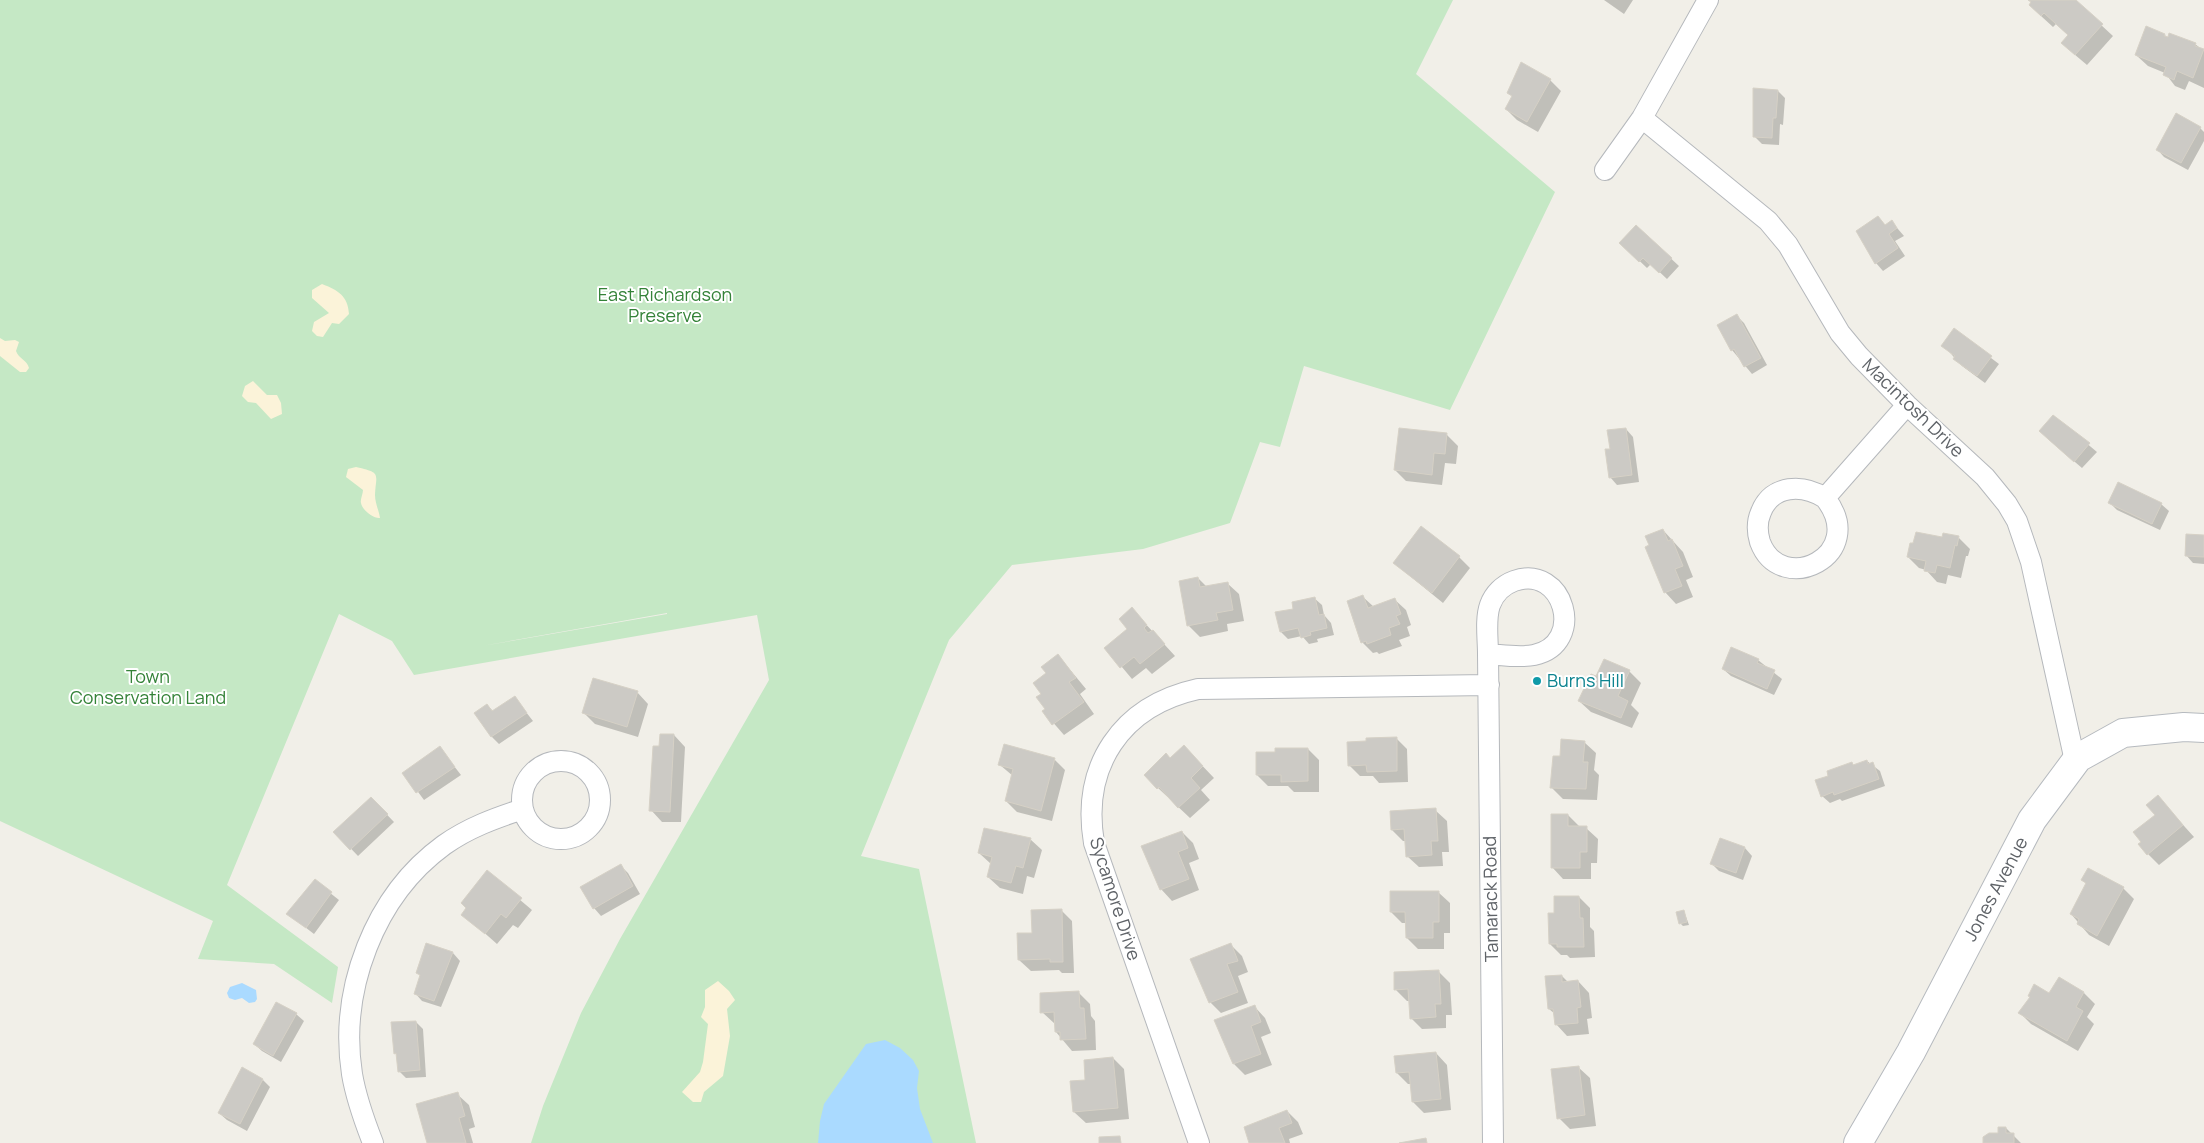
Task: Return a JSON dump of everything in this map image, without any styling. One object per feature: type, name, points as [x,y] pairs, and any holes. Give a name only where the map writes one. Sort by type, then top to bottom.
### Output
[{"type":"street","points":[[1605,170],[1642,118],[1708,0]]},
{"type":"street","name":"Macintosh Drive","points":[[1642,118],[1768,221],[1788,245],[1840,333],[1907,405],[1998,490],[2016,521],[2030,562],[2075,761]]},
{"type":"street","points":[[1825,498],[1907,405]]},
{"type":"street","points":[[1790,488],[1814,491],[1825,498],[1834,509],[1838,523],[1837,537],[1832,550],[1822,560],[1810,567],[1796,568],[1782,565],[1770,558],[1762,548],[1758,536],[1758,523],[1761,511],[1768,500],[1790,488]]},
{"type":"street","name":"Tamarack Road","points":[[1488,654],[1535,655],[1556,642],[1564,628],[1565,612],[1559,597],[1548,585],[1533,579],[1517,580],[1503,587],[1489,607],[1488,654],[1493,1143]]},
{"type":"street","name":"Sycamore Drive","points":[[1199,1143],[1094,843],[1091,826],[1092,791],[1097,774],[1112,743],[1136,717],[1150,707],[1165,699],[1198,689],[1489,685]]},
{"type":"street","name":"Jones Avenue","points":[[1858,1143],[1911,1052],[2032,820],[2075,761],[2123,733],[2184,727],[2204,728]]},
{"type":"street","points":[[373,1143],[357,1099],[350,1047],[351,1014],[356,978],[371,937],[402,885],[428,858],[458,836],[476,826],[523,809]]},
{"type":"green space","points":[[0,0],[1453,0],[1416,74],[1555,192],[1450,410],[1304,366],[1280,447],[1260,442],[1230,523],[1143,549],[1012,565],[949,640],[861,856],[919,869],[976,1143],[531,1143],[543,1106],[581,1013],[620,939],[769,680],[757,615],[414,675],[392,641],[339,614],[227,885],[338,967],[332,1003],[274,964],[198,959],[213,921],[0,821]],"holes":[[[667,613],[667,614],[482,646]]]},
{"type":"sand","points":[[322,284],[341,294],[347,303],[349,314],[339,324],[332,323],[323,337],[317,336],[312,331],[314,322],[329,313],[312,298],[312,290]]},
{"type":"sand","points":[[0,338],[5,341],[15,340],[19,342],[16,351],[28,365],[29,368],[26,372],[20,372],[0,356]]},
{"type":"sand","points":[[253,381],[267,395],[277,395],[281,403],[282,414],[271,419],[256,403],[248,402],[242,396],[245,386]]},
{"type":"sand","points":[[356,467],[376,475],[375,498],[380,518],[372,516],[366,511],[361,502],[363,490],[346,477],[348,469]]},
{"type":"sand","points":[[718,981],[729,991],[735,1000],[727,1009],[730,1036],[723,1076],[704,1092],[701,1102],[693,1102],[682,1092],[700,1072],[708,1024],[701,1017],[705,1007],[705,990]]},
{"type":"water","points":[[242,983],[256,990],[257,999],[255,1002],[249,1003],[242,998],[235,1000],[229,998],[227,993],[230,987]]},
{"type":"water","points":[[885,1040],[900,1048],[913,1060],[919,1071],[917,1088],[920,1109],[933,1143],[818,1143],[824,1104],[866,1044]]},
{"type":"building","points":[[2028,0],[2076,0],[2103,24],[2075,55],[2061,43],[2068,35],[2044,13],[2041,16],[2029,5],[2031,2]]},
{"type":"building","points":[[2146,26],[2165,34],[2164,36],[2168,37],[2169,33],[2196,43],[2195,46],[2204,49],[2193,78],[2177,71],[2174,80],[2163,75],[2166,67],[2135,55]]},
{"type":"building","points":[[1521,62],[1551,79],[1527,122],[1505,109],[1512,96],[1507,93]]},
{"type":"building","points":[[1753,88],[1778,90],[1772,138],[1753,137]]},
{"type":"building","points":[[2176,113],[2201,127],[2181,163],[2156,150]]},
{"type":"building","points":[[1878,216],[1885,225],[1892,220],[1897,228],[1889,234],[1898,248],[1875,264],[1856,231]]},
{"type":"building","points":[[1636,225],[1672,258],[1659,273],[1643,258],[1639,262],[1619,243]]},
{"type":"building","points":[[1737,314],[1761,358],[1744,367],[1734,349],[1731,351],[1717,325]]},
{"type":"building","points":[[1954,328],[1992,356],[1977,376],[1953,359],[1955,356],[1941,346]]},
{"type":"building","points":[[2053,415],[2090,443],[2074,462],[2039,431]]},
{"type":"building","points":[[1399,428],[1447,433],[1445,454],[1434,453],[1432,475],[1394,470]]},
{"type":"building","points":[[1626,428],[1632,475],[1609,478],[1605,449],[1610,449],[1607,430]]},
{"type":"building","points":[[2118,482],[2162,503],[2152,524],[2108,503]]},
{"type":"building","points":[[1421,526],[1460,556],[1432,593],[1393,563]]},
{"type":"building","points":[[1663,529],[1668,541],[1672,539],[1683,566],[1675,569],[1682,586],[1664,593],[1645,547],[1649,545],[1645,536]]},
{"type":"building","points":[[1916,532],[1942,537],[1943,533],[1959,536],[1950,568],[1937,565],[1935,573],[1924,571],[1926,561],[1907,557],[1910,543],[1913,543]]},
{"type":"building","points":[[2186,534],[2204,535],[2204,557],[2185,556]]},
{"type":"building","points":[[1198,577],[1200,587],[1228,582],[1233,610],[1216,613],[1218,620],[1187,626],[1179,581]]},
{"type":"building","points":[[1363,595],[1368,608],[1395,598],[1401,614],[1396,616],[1400,624],[1389,628],[1391,635],[1367,644],[1366,641],[1361,643],[1347,601]]},
{"type":"building","points":[[1315,597],[1319,615],[1324,614],[1327,628],[1310,632],[1311,635],[1301,638],[1298,628],[1280,632],[1275,612],[1293,609],[1292,602]]},
{"type":"building","points":[[1132,607],[1147,625],[1144,628],[1148,633],[1153,630],[1165,644],[1140,664],[1134,657],[1120,668],[1104,648],[1127,629],[1119,619]]},
{"type":"building","points":[[1731,647],[1759,659],[1757,663],[1775,670],[1767,689],[1722,669]]},
{"type":"building","points":[[1058,654],[1076,678],[1069,682],[1084,702],[1052,725],[1042,711],[1045,709],[1036,697],[1041,694],[1033,683],[1046,673],[1041,667]]},
{"type":"building","points":[[1604,659],[1630,670],[1618,696],[1628,701],[1621,718],[1578,701],[1591,674],[1596,676]]},
{"type":"building","points":[[593,678],[638,691],[627,727],[582,713]]},
{"type":"building","points":[[515,696],[527,713],[491,737],[474,713],[487,704],[492,711]]},
{"type":"building","points":[[660,734],[674,734],[670,812],[649,811],[653,746],[659,746]]},
{"type":"building","points":[[1397,737],[1397,771],[1367,772],[1366,765],[1348,766],[1347,742],[1366,741],[1366,738]]},
{"type":"building","points":[[1561,739],[1585,741],[1583,762],[1588,762],[1586,789],[1550,788],[1553,756],[1560,756]]},
{"type":"building","points":[[1004,744],[1055,758],[1041,811],[1005,801],[1013,769],[998,765]]},
{"type":"building","points":[[1184,745],[1203,766],[1191,778],[1200,788],[1178,808],[1159,787],[1157,789],[1144,775],[1166,753],[1170,758]]},
{"type":"building","points":[[440,746],[455,767],[416,793],[402,773]]},
{"type":"building","points":[[1275,748],[1308,748],[1308,781],[1281,782],[1281,775],[1256,775],[1256,752],[1275,752]]},
{"type":"building","points":[[1867,760],[1868,764],[1873,762],[1879,779],[1834,795],[1833,792],[1821,797],[1815,780],[1828,776],[1827,771],[1852,762],[1853,765]]},
{"type":"building","points":[[2158,795],[2183,825],[2147,855],[2138,844],[2141,842],[2133,832],[2155,815],[2146,805]]},
{"type":"building","points":[[371,797],[388,814],[350,850],[333,832]]},
{"type":"building","points":[[1436,808],[1438,841],[1431,841],[1432,855],[1406,857],[1404,829],[1391,830],[1390,811]]},
{"type":"building","points":[[1551,814],[1568,814],[1568,826],[1587,826],[1587,852],[1580,852],[1580,868],[1551,868]]},
{"type":"building","points":[[984,828],[1031,838],[1023,868],[1016,866],[1011,883],[987,877],[992,857],[978,853]]},
{"type":"building","points":[[1182,831],[1188,848],[1178,852],[1189,879],[1160,890],[1141,846]]},
{"type":"building","points":[[1720,838],[1745,847],[1736,873],[1710,864]]},
{"type":"building","points":[[621,864],[633,886],[593,909],[580,887]]},
{"type":"building","points":[[2088,868],[2124,887],[2097,936],[2077,924],[2079,919],[2070,914],[2086,883],[2081,880]]},
{"type":"building","points":[[487,870],[522,898],[506,918],[501,914],[485,934],[461,915],[466,908],[461,903]]},
{"type":"building","points":[[315,879],[332,892],[306,928],[286,914]]},
{"type":"building","points":[[1390,891],[1439,891],[1439,922],[1433,922],[1433,938],[1406,938],[1405,912],[1390,912]]},
{"type":"building","points":[[1554,896],[1579,896],[1580,918],[1583,918],[1584,947],[1557,947],[1557,944],[1549,944],[1548,913],[1554,913]]},
{"type":"building","points":[[1062,909],[1063,962],[1050,962],[1050,959],[1018,960],[1017,933],[1032,933],[1031,910]]},
{"type":"building","points":[[1684,910],[1687,922],[1679,924],[1676,912]]},
{"type":"building","points":[[426,943],[453,952],[434,1001],[414,994],[420,975],[416,973]]},
{"type":"building","points":[[1231,943],[1238,961],[1227,964],[1238,992],[1209,1003],[1190,959]]},
{"type":"building","points":[[1439,970],[1441,1004],[1435,1004],[1436,1017],[1410,1019],[1408,989],[1394,990],[1394,972]]},
{"type":"building","points":[[1562,975],[1562,982],[1578,980],[1581,1007],[1577,1008],[1578,1023],[1555,1025],[1553,1009],[1548,1009],[1545,976]]},
{"type":"building","points":[[2059,977],[2084,992],[2076,1007],[2083,1011],[2067,1041],[2018,1013],[2030,997],[2028,996],[2034,984],[2049,993]]},
{"type":"building","points":[[1079,991],[1080,1008],[1084,1008],[1086,1039],[1060,1040],[1060,1032],[1055,1032],[1054,1012],[1040,1013],[1040,993]]},
{"type":"building","points":[[276,1002],[297,1013],[273,1056],[253,1044]]},
{"type":"building","points":[[1255,1005],[1261,1022],[1251,1026],[1261,1054],[1233,1064],[1214,1020]]},
{"type":"building","points":[[416,1021],[420,1070],[398,1072],[391,1022]]},
{"type":"building","points":[[1436,1052],[1441,1099],[1412,1102],[1409,1072],[1396,1073],[1394,1056]]},
{"type":"building","points":[[1113,1057],[1118,1108],[1073,1112],[1070,1081],[1085,1080],[1084,1060]]},
{"type":"building","points":[[1579,1066],[1585,1115],[1557,1119],[1551,1069]]},
{"type":"building","points":[[242,1067],[263,1079],[240,1124],[218,1113]]},
{"type":"building","points":[[458,1092],[465,1116],[459,1118],[466,1143],[427,1143],[416,1104]]},
{"type":"building","points":[[1287,1110],[1292,1123],[1279,1128],[1285,1143],[1249,1143],[1244,1127]]},
{"type":"building","points":[[1998,1127],[2006,1127],[2006,1133],[2014,1133],[2014,1143],[1983,1143],[1983,1137],[1989,1133],[1998,1133]]},
{"type":"building","points":[[1120,1136],[1121,1143],[1099,1143],[1099,1137]]},
{"type":"building","points":[[1426,1138],[1427,1143],[1399,1143]]},
{"type":"place","name":"Burns Hill","points":[[1537,681]]},
{"type":"park label","name":"East Richardson Preserve","points":[[665,305]]},
{"type":"park label","name":"Town Conservation Land","points":[[148,688]]}]
